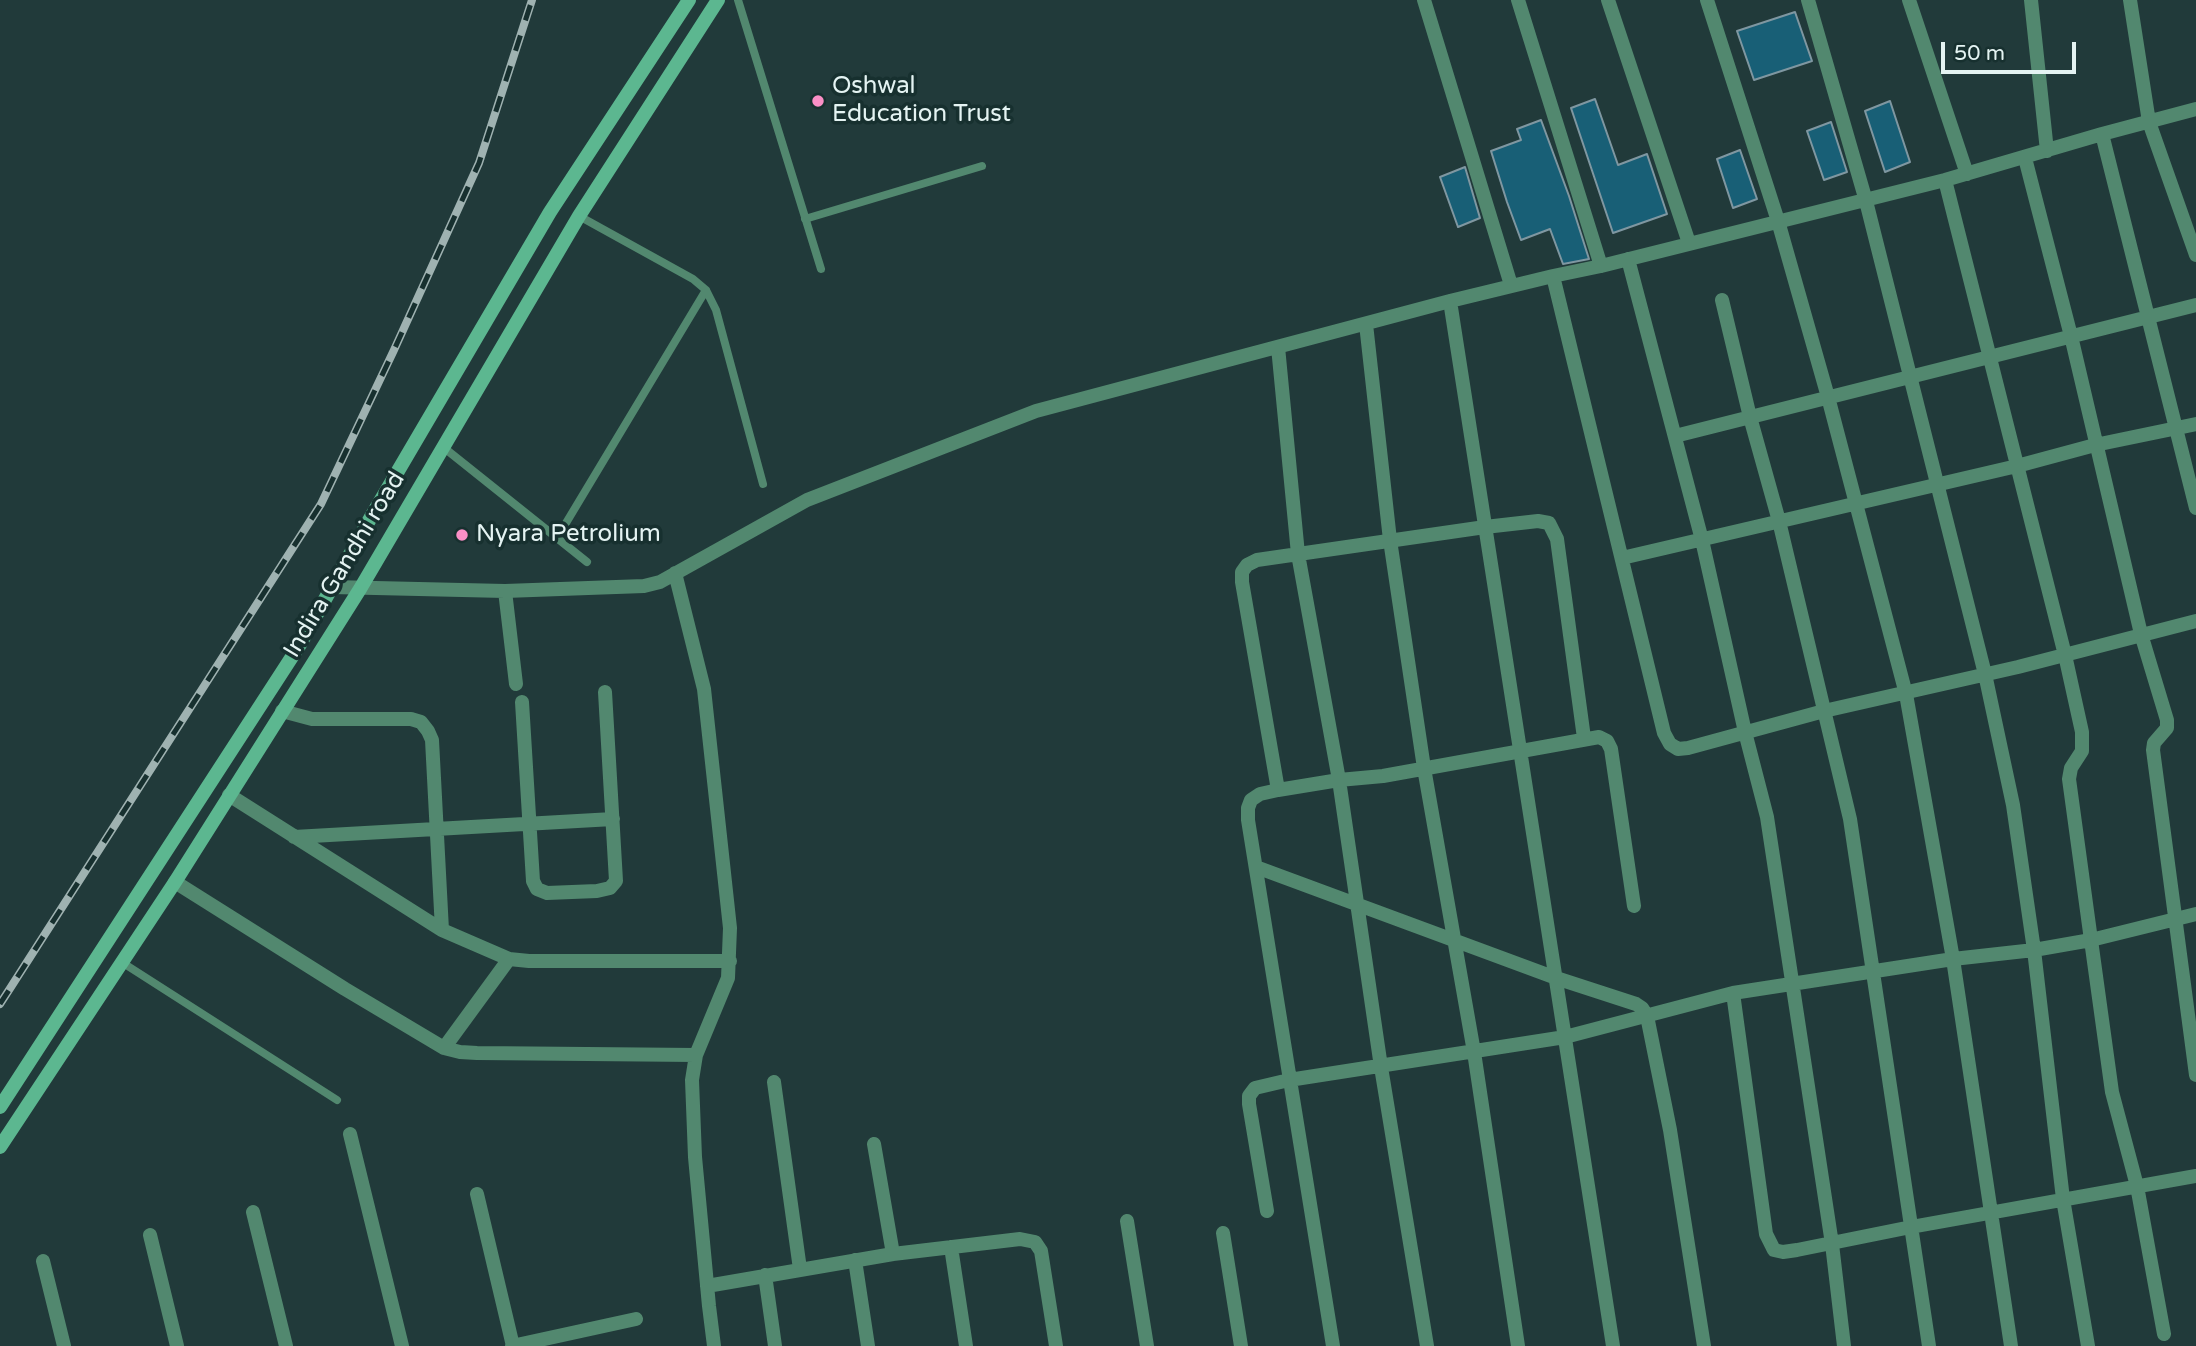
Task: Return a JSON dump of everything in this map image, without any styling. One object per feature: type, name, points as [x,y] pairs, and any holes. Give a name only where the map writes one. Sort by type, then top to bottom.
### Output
[{"type":"main road","name":"Indira Gandhi road","points":[[0,1107],[299,646],[550,212],[689,0]]},
{"type":"main road","name":"Indira Gandhi road","points":[[0,1147],[175,883],[360,589],[579,216],[718,0]]},
{"type":"street","points":[[1424,0],[1511,285]]},
{"type":"street","points":[[1518,0],[1601,266]]},
{"type":"street","points":[[1608,0],[1689,243]]},
{"type":"street","points":[[1707,0],[1778,221],[1857,503],[1906,694],[1953,959],[2011,1346]]},
{"type":"street","points":[[1808,0],[1866,201],[1985,674],[2012,805],[2034,950],[2063,1199],[2088,1346]]},
{"type":"street","points":[[1909,0],[1967,174]]},
{"type":"street","points":[[2031,0],[2047,151]]},
{"type":"street","points":[[2130,0],[2149,122],[2196,255]]},
{"type":"street","points":[[332,587],[505,591],[643,586],[660,582],[807,500],[1036,411],[1511,285],[1628,260],[1866,201],[2196,109]]},
{"type":"street","points":[[2102,134],[2196,509]]},
{"type":"street","points":[[2025,158],[2071,336],[2141,635],[2167,720],[2166,728],[2154,743],[2153,750],[2196,1075]]},
{"type":"street","points":[[1945,180],[2065,655],[2083,740],[2082,751],[2071,768],[2069,779],[2112,1092],[2137,1186],[2164,1334]]},
{"type":"street","points":[[1628,260],[1702,540],[1767,817],[1832,1244],[1844,1346]]},
{"type":"street","points":[[1553,276],[1664,733],[1670,744],[1678,749],[2196,621]]},
{"type":"street","points":[[1722,300],[1750,417],[1779,521],[1850,819],[1929,1346]]},
{"type":"street","points":[[1450,301],[1613,1346]]},
{"type":"street","points":[[1675,436],[2196,305]]},
{"type":"street","points":[[1366,324],[1390,540],[1424,768],[1474,1052],[1518,1346]]},
{"type":"street","points":[[1278,347],[1298,554],[1339,780],[1381,1068],[1427,1346]]},
{"type":"street","points":[[1622,558],[2017,466],[2095,445],[2196,424]]},
{"type":"street","points":[[1278,790],[1242,572],[1247,565],[1257,560],[1485,527],[1538,521],[1549,523],[1554,531],[1584,738]]},
{"type":"street","points":[[675,573],[704,690],[729,912],[730,961],[724,990],[696,1055],[692,1080],[694,1139],[715,1346]]},
{"type":"street","points":[[505,591],[516,684]]},
{"type":"street","points":[[522,702],[533,881],[537,889],[547,893],[597,891],[610,888],[616,881],[605,692]]},
{"type":"street","points":[[282,711],[312,719],[411,719],[421,722],[428,731],[432,740],[442,930]]},
{"type":"street","points":[[1333,1346],[1256,867],[1248,808],[1251,800],[1260,794],[1278,790],[1383,776],[1599,737],[1607,741],[1611,749],[1634,906]]},
{"type":"street","points":[[229,795],[442,930],[509,959],[730,961]]},
{"type":"street","points":[[294,836],[613,819]]},
{"type":"street","points":[[1256,867],[1642,1008],[1647,1016],[1670,1130],[1704,1346]]},
{"type":"street","points":[[175,883],[444,1048],[477,1053],[696,1055]]},
{"type":"street","points":[[1267,1211],[1249,1096],[1255,1088],[1289,1080],[1381,1068],[1565,1037],[1733,993],[1792,982],[2034,950],[2091,940],[2196,914]]},
{"type":"street","points":[[444,1048],[509,959]]},
{"type":"street","points":[[1733,993],[1766,1234],[1774,1250],[1783,1252],[1832,1244],[1911,1227],[2196,1176]]},
{"type":"street","points":[[774,1082],[800,1269]]},
{"type":"street","points":[[350,1134],[402,1346]]},
{"type":"street","points":[[874,1144],[892,1254]]},
{"type":"street","points":[[478,1194],[512,1346],[636,1319]]},
{"type":"street","points":[[253,1212],[286,1346]]},
{"type":"street","points":[[1127,1221],[1147,1346]]},
{"type":"street","points":[[1223,1233],[1241,1346]]},
{"type":"street","points":[[150,1235],[177,1346]]},
{"type":"street","points":[[707,1286],[892,1254],[1020,1239],[1035,1242],[1041,1251],[1056,1346]]},
{"type":"street","points":[[951,1247],[966,1346]]},
{"type":"street","points":[[855,1260],[869,1346]]},
{"type":"street","points":[[43,1261],[64,1346]]},
{"type":"street","points":[[765,1276],[775,1346]]},
{"type":"lane","points":[[738,0],[821,269]]},
{"type":"lane","points":[[805,219],[982,166]]},
{"type":"lane","points":[[579,216],[693,279],[706,290],[716,310],[763,484]]},
{"type":"lane","points":[[557,538],[706,290]]},
{"type":"lane","points":[[443,447],[587,562]]},
{"type":"lane","points":[[123,963],[337,1100]]},
{"type":"building","points":[[1795,12],[1812,61],[1754,80],[1737,31]]},
{"type":"building","points":[[1595,99],[1618,165],[1647,154],[1667,214],[1613,233],[1571,108]]},
{"type":"building","points":[[1890,101],[1910,162],[1885,172],[1865,111]]},
{"type":"building","points":[[1541,120],[1589,259],[1563,264],[1550,229],[1521,240],[1507,202],[1491,151],[1521,140],[1517,129]]},
{"type":"building","points":[[1831,122],[1847,172],[1824,180],[1807,131]]},
{"type":"building","points":[[1740,150],[1757,199],[1733,208],[1717,159]]},
{"type":"building","points":[[1465,167],[1480,218],[1458,227],[1440,177]]},
{"type":"railway","points":[[0,1004],[321,504],[479,163],[532,0]]},
{"type":"place","name":"Oshwal Education Trust","points":[[818,101]]},
{"type":"place","name":"Nyara Petrolium","points":[[462,535]]}]
